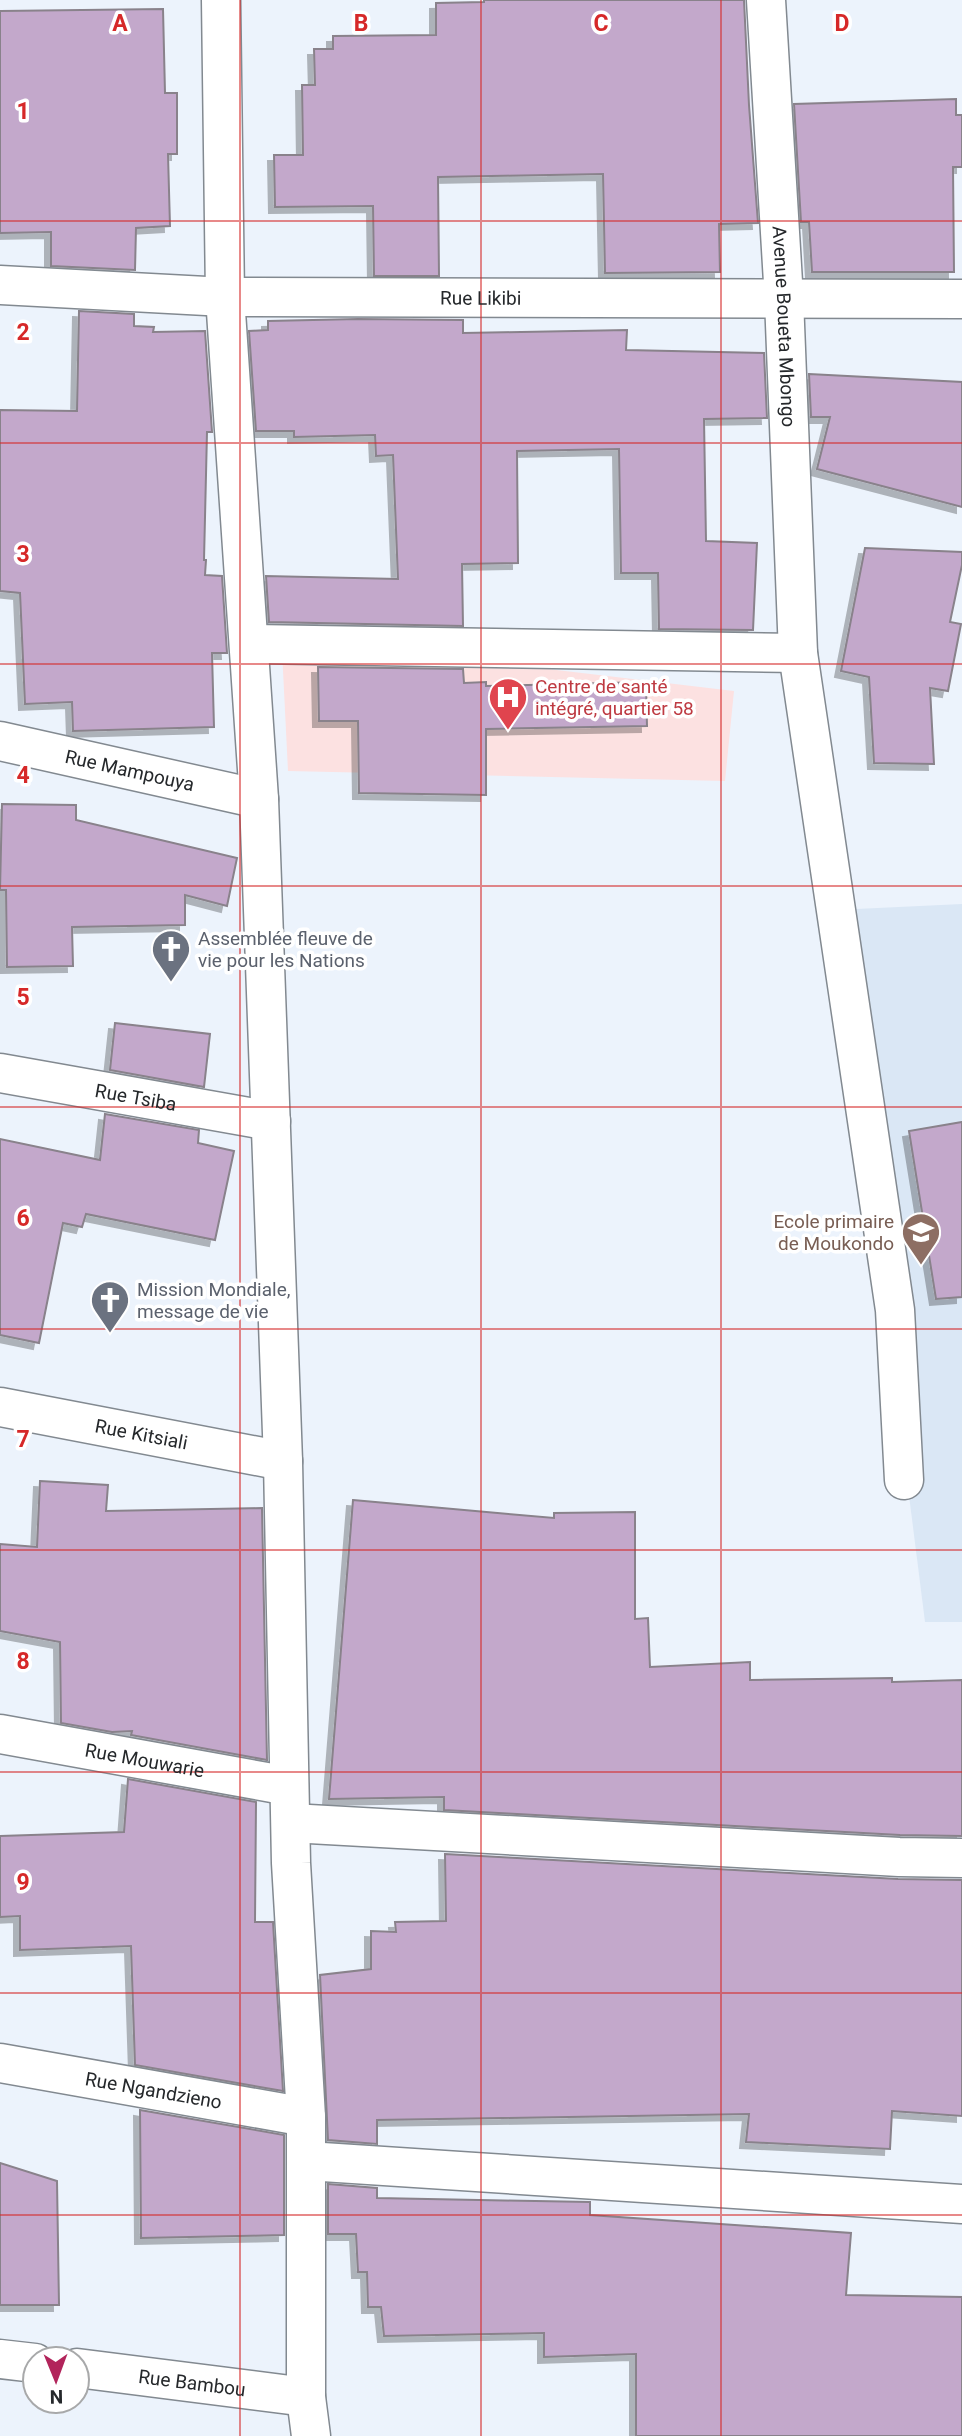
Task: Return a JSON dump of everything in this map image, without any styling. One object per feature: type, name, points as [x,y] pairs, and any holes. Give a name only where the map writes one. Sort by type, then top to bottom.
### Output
[{"type":"street","points":[[220,0],[225,297],[259,799],[283,1461],[290,1804],[306,2117],[306,2398],[311,2436]]},
{"type":"street","name":"Avenue Boueta Mbongo","points":[[766,0],[784,299],[799,653],[895,1310],[904,1480]]},
{"type":"street","name":"Rue Likibi","points":[[0,285],[225,297],[962,299]]},
{"type":"street","points":[[250,644],[799,653]]},
{"type":"street","name":"Rue Mampouya","points":[[0,740],[259,799]]},
{"type":"street","name":"Rue Tsiba","points":[[0,1073],[271,1121]]},
{"type":"street","name":"Rue Kitsiali","points":[[0,1407],[283,1461]]},
{"type":"street","name":"Rue Mouwarie","points":[[0,1734],[290,1804],[899,1857],[962,1858]]},
{"type":"street","name":"Rue Ngandzieno","points":[[0,2063],[306,2117]]},
{"type":"street","points":[[307,2161],[962,2204]]},
{"type":"street","points":[[0,2359],[21,2361]]},
{"type":"street","name":"Rue Bambou","points":[[91,2370],[306,2398]]},
{"type":"shaded area","name":"Centre de santé intégré, quartier 58","points":[[282,650],[498,663],[734,691],[725,781],[288,771]]},
{"type":"shaded area","name":"Ecole primaire de Moukondo","points":[[962,904],[962,1622],[925,1622],[835,910]]},
{"type":"building","points":[[484,0],[744,0],[758,223],[719,224],[720,272],[605,273],[603,174],[438,177],[439,276],[374,276],[373,206],[275,207],[274,155],[303,155],[302,85],[315,85],[314,49],[333,49],[333,36],[436,35],[436,3]]},
{"type":"building","points":[[163,9],[165,93],[177,93],[177,154],[168,154],[170,226],[136,228],[135,270],[51,266],[51,232],[0,233],[0,11]]},
{"type":"building","points":[[956,99],[956,115],[962,115],[962,167],[953,167],[954,272],[812,272],[809,222],[801,222],[794,104]]},
{"type":"building","points":[[79,311],[134,314],[134,326],[154,327],[153,332],[205,331],[212,432],[207,432],[205,575],[222,576],[227,653],[212,653],[214,727],[73,731],[72,702],[25,704],[20,593],[0,591],[0,410],[77,411]]},
{"type":"building","points":[[463,320],[463,333],[627,330],[626,350],[764,353],[767,418],[704,419],[706,541],[757,543],[753,630],[659,629],[658,573],[621,573],[619,449],[517,451],[518,563],[462,564],[463,626],[269,622],[266,576],[398,579],[393,455],[376,456],[375,435],[294,437],[294,431],[256,431],[249,331],[268,330],[268,321]]},
{"type":"building","points":[[809,374],[962,382],[962,507],[817,469],[830,417],[811,417]]},
{"type":"building","points":[[865,548],[962,552],[962,565],[950,622],[961,624],[948,691],[930,688],[934,764],[874,763],[869,677],[841,671]]},
{"type":"building","points":[[318,667],[463,669],[464,683],[486,682],[486,686],[646,682],[647,726],[486,729],[486,795],[359,793],[358,721],[319,721]]},
{"type":"building","points":[[2,804],[76,805],[76,820],[237,858],[227,906],[185,895],[185,925],[72,927],[73,966],[7,967],[6,890],[0,890]]},
{"type":"building","points":[[115,1023],[210,1034],[204,1087],[110,1070]]},
{"type":"building","points":[[105,1114],[199,1130],[198,1143],[234,1151],[215,1240],[86,1214],[82,1227],[63,1223],[39,1343],[0,1335],[0,1139],[100,1160]]},
{"type":"building","points":[[962,1122],[962,1297],[936,1299],[909,1131]]},
{"type":"building","points":[[40,1481],[108,1485],[106,1511],[262,1508],[267,1760],[131,1735],[132,1731],[112,1732],[61,1723],[60,1642],[0,1631],[0,1544],[37,1547]]},
{"type":"building","points":[[353,1500],[554,1518],[554,1513],[635,1512],[635,1619],[648,1618],[650,1667],[750,1662],[750,1680],[962,1680],[962,1836],[900,1835],[444,1810],[444,1797],[329,1799]]},
{"type":"building","points":[[128,1779],[256,1802],[255,1922],[273,1922],[283,2091],[135,2065],[131,1946],[20,1950],[20,1916],[0,1917],[0,1836],[124,1832]]},
{"type":"building","points":[[445,1854],[898,1879],[962,1880],[962,2116],[892,2111],[890,2149],[746,2142],[749,2114],[377,2120],[377,2144],[328,2140],[320,1975],[371,1969],[371,1931],[396,1932],[395,1922],[446,1921]]},
{"type":"building","points":[[140,2110],[284,2135],[284,2235],[141,2238]]},
{"type":"building","points":[[0,2163],[57,2181],[59,2305],[0,2305]]},
{"type":"building","points":[[328,2184],[377,2188],[377,2198],[590,2202],[590,2215],[851,2233],[846,2295],[962,2297],[962,2436],[636,2436],[636,2354],[544,2357],[544,2333],[384,2336],[381,2307],[368,2307],[367,2272],[358,2272],[356,2234],[328,2234]]},
{"type":"place","name":"Centre de santé intégré, quartier 58","points":[[508,731]]},
{"type":"place","name":"Assemblée fleuve de vie pour les Nations","points":[[171,983]]},
{"type":"place","name":"Ecole primaire de Moukondo","points":[[921,1266]]},
{"type":"place","name":"Mission Mondiale, message de vie","points":[[110,1334]]}]
